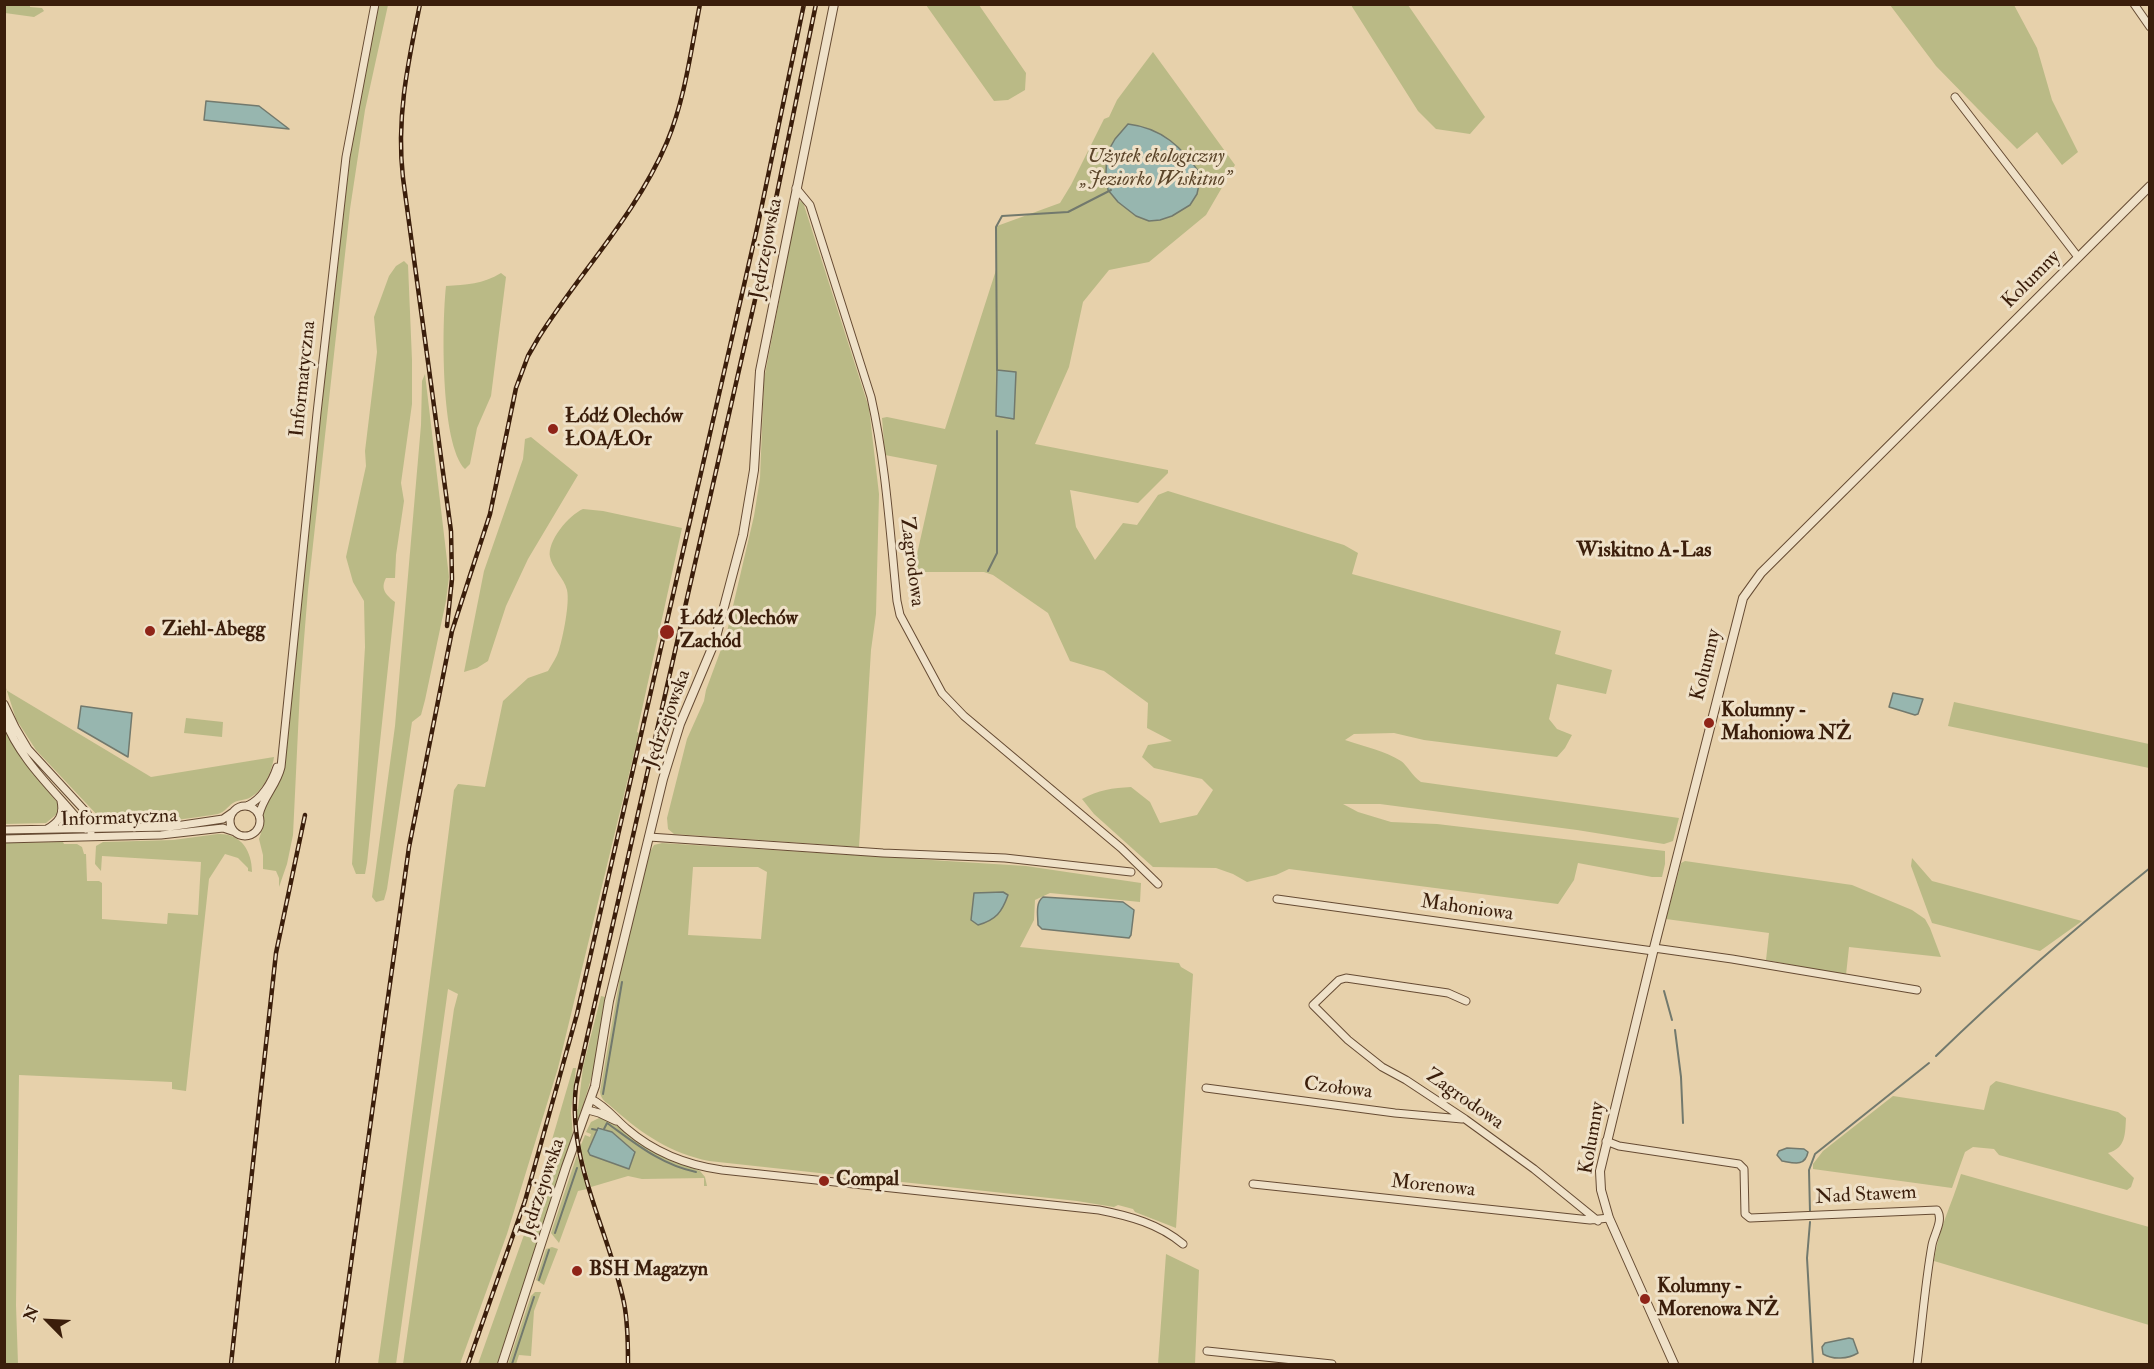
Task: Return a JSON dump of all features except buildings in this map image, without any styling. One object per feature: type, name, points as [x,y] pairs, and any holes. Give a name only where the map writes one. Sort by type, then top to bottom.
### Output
[{"type":"street","name":"Informatyczna","points":[[260,815],[264,802],[279,775],[346,157],[375,4]]},
{"type":"street","name":"Jędrzejowska","points":[[502,1365],[566,1167],[588,1110],[599,1067],[609,1000],[672,747],[715,641],[743,535],[754,470],[760,371],[834,4]]},
{"type":"street","points":[[2134,4],[2150,27]]},
{"type":"street","points":[[1955,97],[2078,257]]},
{"type":"street","name":"Kolumny","points":[[1674,1365],[1609,1218],[1600,1176],[1606,1141],[1653,950],[1743,598],[1761,573],[2150,186]]},
{"type":"street","name":"Zagrodowa","points":[[796,188],[810,205],[871,397],[886,484],[900,615],[942,693],[964,716],[1121,848],[1158,884]]},
{"type":"street","points":[[4,704],[21,738],[37,760],[87,813],[89,837]]},
{"type":"street","points":[[4,718],[19,750],[60,799],[89,828]]},
{"type":"street","name":"Informatyczna","points":[[247,806],[256,800],[270,782],[280,759]]},
{"type":"street","points":[[46,830],[57,823],[60,817],[62,808],[60,799]]},
{"type":"street","points":[[242,806],[247,806],[252,807],[260,815],[259,827],[252,835],[243,836],[235,832],[230,821],[233,812],[242,806]]},
{"type":"street","name":"Informatyczna","points":[[4,830],[180,825],[223,819],[233,812]]},
{"type":"street","name":"Informatyczna","points":[[4,839],[175,835],[223,828],[235,832]]},
{"type":"street","points":[[649,837],[883,853],[1005,858],[1131,872]]},
{"type":"street","name":"Mahoniowa","points":[[1277,899],[1653,950],[1732,958],[1917,990]]},
{"type":"street","name":"Zagrodowa","points":[[1466,1000],[1448,993],[1346,978],[1339,980],[1313,1005],[1348,1040],[1382,1067],[1465,1119],[1534,1169],[1598,1221]]},
{"type":"street","name":"Czołowa","points":[[1206,1088],[1395,1113],[1465,1119]]},
{"type":"street","points":[[591,1099],[606,1108],[621,1124]]},
{"type":"street","points":[[588,1110],[605,1115],[621,1124],[652,1147],[679,1160],[702,1167],[1099,1210],[1127,1216],[1155,1226],[1183,1245]]},
{"type":"street","name":"Nad Stawem","points":[[1606,1141],[1619,1146],[1739,1164],[1744,1169],[1743,1206],[1747,1217],[1937,1210],[1940,1217],[1928,1270],[1917,1365]]},
{"type":"street","name":"Morenowa","points":[[1253,1184],[1598,1221],[1609,1218]]},
{"type":"street","points":[[1207,1351],[1332,1365]]},
{"type":"green space","points":[[5,4],[30,5],[30,7],[42,8],[44,11],[34,17],[5,13]]},
{"type":"green space","points":[[378,5],[388,5],[365,110],[350,209],[308,590],[300,689],[293,835],[279,887],[276,871],[263,869],[263,855],[259,839],[264,824],[265,804],[280,781],[284,764],[351,148]]},
{"type":"green space","points":[[926,5],[979,5],[1026,73],[1025,90],[1008,100],[994,101]]},
{"type":"green space","points":[[1351,5],[1408,5],[1485,117],[1470,134],[1436,129],[1418,111]]},
{"type":"green space","points":[[1890,5],[2014,5],[2037,48],[2052,100],[2078,152],[2062,165],[2037,132],[2017,149],[1936,66]]},
{"type":"green space","name":"Użytek ekologiczny „Jeziorko Wiskitno”","points":[[1153,52],[1235,165],[1206,215],[1149,262],[1109,270],[1083,302],[1069,367],[1035,444],[1168,470],[1168,473],[1138,503],[1070,490],[1076,527],[1095,560],[1123,523],[1137,525],[1158,495],[1168,491],[1344,545],[1358,553],[1352,574],[1561,631],[1555,654],[1612,670],[1606,694],[1557,684],[1549,719],[1557,729],[1572,735],[1557,757],[1424,740],[1394,733],[1354,734],[1345,740],[1395,757],[1421,782],[1679,818],[1673,841],[1664,844],[1380,804],[1343,804],[1358,812],[1391,822],[1437,824],[1665,851],[1662,877],[1578,863],[1574,880],[1558,904],[1289,869],[1276,875],[1247,882],[1216,868],[1153,867],[1094,814],[1082,799],[1106,790],[1131,787],[1150,802],[1160,823],[1197,815],[1213,790],[1202,779],[1154,768],[1142,757],[1148,745],[1172,741],[1147,728],[1148,703],[1104,671],[1070,661],[1048,613],[993,575],[984,572],[913,572],[937,465],[885,455],[882,418],[887,417],[945,429],[997,267],[997,226],[1060,203],[1104,119],[1109,117],[1117,100]]},
{"type":"green space","points":[[800,201],[803,202],[869,408],[879,494],[876,614],[871,650],[859,847],[674,834],[668,829],[667,818],[687,739],[704,701],[726,636],[754,516],[760,478],[764,379]]},
{"type":"green space","points":[[404,261],[408,265],[412,404],[401,483],[404,501],[395,578],[386,578],[384,585],[387,594],[395,602],[367,863],[365,874],[356,874],[352,864],[365,647],[364,601],[353,582],[346,557],[366,466],[365,451],[377,352],[374,317],[389,276],[396,266]]},
{"type":"green space","points":[[501,273],[506,277],[491,396],[477,428],[470,464],[465,469],[457,455],[447,410],[444,353],[446,286],[481,282]]},
{"type":"green space","points":[[425,374],[449,577],[425,700],[421,715],[412,722],[387,889],[384,900],[376,902],[372,897],[395,726],[421,425],[422,381]]},
{"type":"green space","points":[[531,437],[578,475],[528,559],[506,606],[488,661],[464,672],[484,571],[523,459],[525,439]]},
{"type":"green space","points":[[583,509],[603,511],[682,528],[637,732],[639,733],[558,1068],[507,1234],[460,1364],[403,1364],[458,994],[448,989],[396,1364],[378,1364],[454,790],[458,784],[485,787],[503,701],[528,678],[548,671],[557,655],[564,629],[568,596],[551,561],[550,551],[560,529]]},
{"type":"green space","points":[[4,614],[6,688],[5,685]]},
{"type":"green space","points":[[7,690],[151,777],[274,757],[271,768],[267,780],[256,794],[235,802],[218,814],[157,822],[110,821],[100,818],[36,750],[16,719]]},
{"type":"green space","points":[[1954,702],[2149,744],[2149,768],[1948,726]]},
{"type":"green space","points":[[186,718],[223,722],[222,737],[184,733]]},
{"type":"green space","points":[[4,725],[21,758],[58,803],[58,813],[46,823],[5,824]]},
{"type":"green space","points":[[226,834],[244,845],[250,857],[252,872],[248,871],[248,868],[238,858],[225,854],[209,879],[186,1091],[172,1089],[172,1082],[19,1075],[16,1305],[18,1364],[5,1364],[5,843],[63,842],[64,844],[77,844],[86,854],[87,881],[102,883],[102,919],[167,924],[168,913],[198,915],[201,862],[102,856],[101,871],[95,864],[96,846],[103,842],[173,840]]},
{"type":"green space","points":[[662,843],[1026,866],[1141,883],[1140,902],[1050,893],[1035,900],[1034,920],[1020,947],[1179,963],[1181,967],[1193,974],[1176,1228],[1135,1212],[1133,1209],[1118,1205],[1114,1207],[709,1161],[670,1148],[636,1127],[605,1102],[600,1092],[618,978],[650,852],[654,845]],"holes":[[[693,867],[758,867],[767,872],[761,939],[688,935]]]},
{"type":"green space","points":[[1912,858],[1932,881],[2082,921],[2040,951],[1932,923],[1911,866]]},
{"type":"green space","points":[[1685,861],[1852,885],[1912,910],[1925,919],[1941,957],[1849,947],[1846,975],[1766,960],[1769,933],[1666,919],[1681,863]]},
{"type":"green space","points":[[601,996],[605,997],[594,1069],[577,1126],[576,1110],[578,1109],[583,1067]]},
{"type":"green space","points":[[573,1068],[576,1068],[571,1112],[573,1136],[497,1364],[478,1364],[525,1232]]},
{"type":"green space","points":[[1996,1081],[2118,1112],[2126,1118],[2125,1135],[2121,1144],[2108,1153],[2134,1178],[2131,1187],[2127,1190],[1999,1155],[1994,1149],[1973,1147],[1965,1152],[1952,1188],[1813,1169],[1813,1164],[1823,1151],[1893,1096],[1984,1110],[1990,1086]]},
{"type":"green space","points":[[601,1117],[607,1119],[657,1154],[700,1171],[705,1177],[707,1186],[704,1186],[704,1178],[642,1179],[628,1176],[591,1187],[580,1147],[585,1135],[590,1137],[591,1134],[586,1132],[591,1122]],"holes":[[[599,1127],[612,1132],[635,1151],[629,1169],[590,1155],[588,1151]]]},
{"type":"green space","points":[[577,1155],[587,1189],[578,1191],[559,1243],[551,1233]]},
{"type":"green space","points":[[1961,1174],[2149,1227],[2149,1325],[1934,1261],[1942,1228]]},
{"type":"green space","points":[[552,1247],[558,1249],[544,1285],[536,1280],[546,1249]]},
{"type":"green space","points":[[1166,1254],[1199,1270],[1195,1364],[1158,1364]]},
{"type":"green space","points":[[535,1292],[541,1292],[534,1311],[531,1356],[519,1355],[516,1364],[508,1364],[531,1296]]},
{"type":"water","points":[[206,101],[259,106],[289,129],[204,120]]},
{"type":"water","points":[[1128,124],[1151,130],[1170,140],[1194,165],[1201,175],[1197,194],[1190,205],[1172,216],[1149,221],[1136,216],[1118,202],[1108,190],[1107,153]]},
{"type":"water","points":[[997,370],[1016,372],[1014,419],[996,416]]},
{"type":"water","points":[[1893,693],[1923,699],[1918,714],[1889,707]]},
{"type":"water","points":[[81,706],[132,713],[128,757],[78,728]]},
{"type":"water","points":[[1003,892],[1008,895],[1001,911],[994,918],[978,925],[971,920],[974,893]]},
{"type":"water","points":[[1043,897],[1123,902],[1134,910],[1131,935],[1129,938],[1042,929],[1038,925],[1038,910]]},
{"type":"water","points":[[598,1128],[612,1132],[635,1152],[629,1169],[590,1155],[588,1151]]},
{"type":"water","points":[[1787,1148],[1804,1149],[1808,1152],[1807,1157],[1798,1163],[1782,1161],[1777,1155],[1779,1151]]},
{"type":"water","points":[[1853,1339],[1858,1353],[1841,1358],[1823,1354],[1822,1347],[1825,1343]]},
{"type":"waterway","points":[[997,370],[996,227],[1002,216],[1068,212],[1111,190]]},
{"type":"waterway","points":[[988,571],[997,553],[997,431]]},
{"type":"waterway","points":[[1936,1056],[2040,960],[2150,868]]},
{"type":"waterway","points":[[603,1094],[622,982]]},
{"type":"waterway","points":[[1664,991],[1672,1020]]},
{"type":"waterway","points":[[1675,1030],[1681,1077],[1683,1123]]},
{"type":"waterway","points":[[1810,1212],[1809,1170],[1815,1154],[1929,1063]]},
{"type":"waterway","points":[[604,1129],[607,1123],[660,1159],[696,1172]]},
{"type":"waterway","points":[[592,1129],[597,1130]]},
{"type":"waterway","points":[[555,1233],[577,1168]]},
{"type":"waterway","points":[[1810,1222],[1807,1258],[1813,1364]]},
{"type":"waterway","points":[[539,1280],[549,1250]]},
{"type":"waterway","points":[[512,1364],[534,1297]]},
{"type":"railway","points":[[420,4],[404,91],[401,156],[451,531],[452,579],[447,626]]},
{"type":"railway","points":[[337,1364],[409,847],[452,631],[490,514],[516,388],[528,356],[539,337],[624,219],[654,169],[667,142],[687,74],[700,4]]},
{"type":"railway","points":[[468,1364],[525,1201],[577,1014],[758,224],[804,4]]},
{"type":"railway","points":[[628,1363],[624,1303],[583,1169],[575,1114],[576,1086],[757,291],[816,4]]},
{"type":"railway","points":[[231,1364],[276,953],[305,815]]},
{"type":"place","name":"Łódź Olechów ŁOA/ŁOr","points":[[553,429]]},
{"type":"place","name":"Ziehl-Abegg","points":[[150,631]]},
{"type":"place","name":"Łódź Olechów Zachód","points":[[667,632]]},
{"type":"place","name":"Kolumny - Mahoniowa NŻ","points":[[1709,723]]},
{"type":"place","name":"Compal","points":[[824,1181]]},
{"type":"place","name":"BSH Magazyn","points":[[577,1271]]},
{"type":"place","name":"Kolumny - Morenowa NŻ","points":[[1645,1299]]},
{"type":"district","name":"Wiskitno A-Las","points":[[1644,551]]}]
